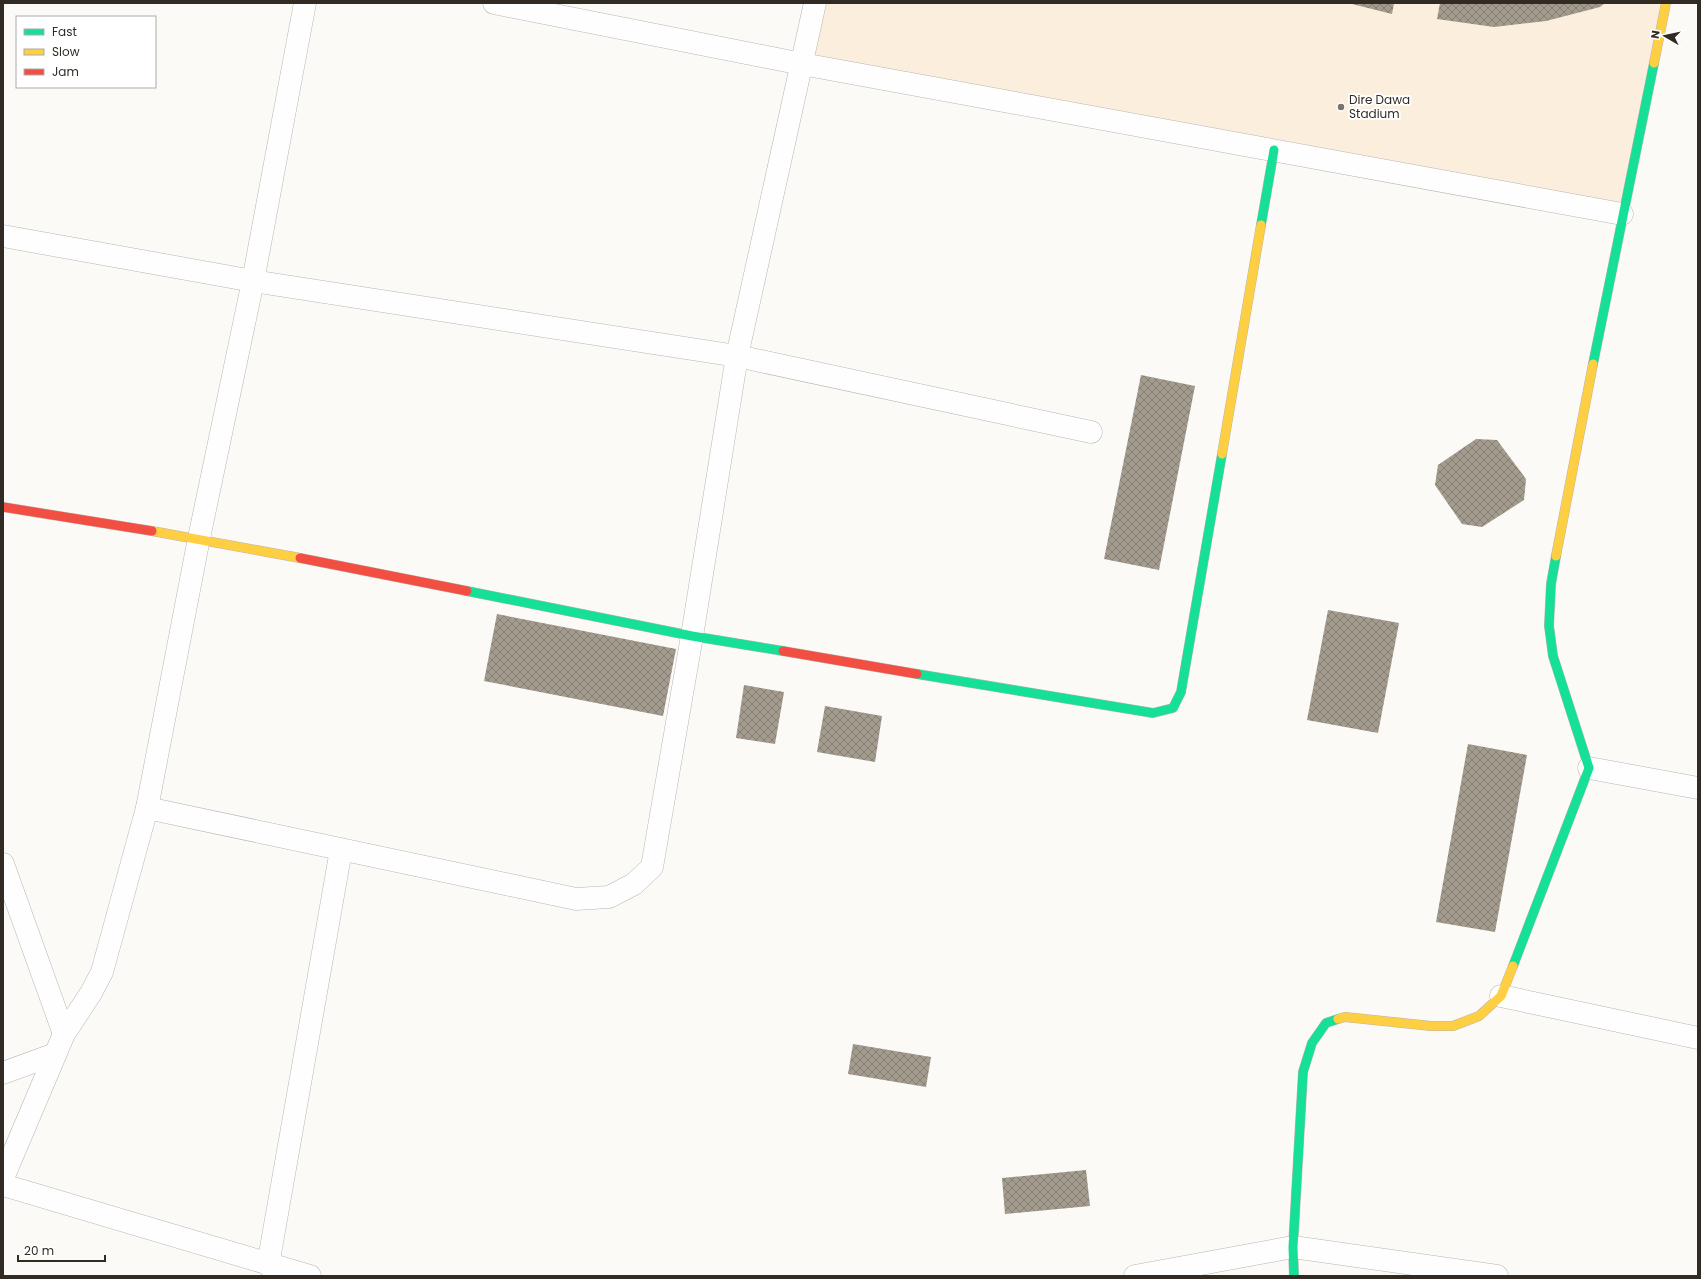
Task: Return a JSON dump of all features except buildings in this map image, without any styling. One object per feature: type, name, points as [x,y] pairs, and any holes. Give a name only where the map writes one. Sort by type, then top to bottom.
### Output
[{"type":"street","points":[[3,1178],[64,1034],[92,993],[102,972],[147,808],[198,538],[253,281],[305,3]]},
{"type":"street","points":[[494,3],[802,64],[1622,214]]},
{"type":"street","points":[[147,808],[576,899],[609,897],[634,884],[652,867],[692,636],[737,356],[815,3]]},
{"type":"street","points":[[1294,1276],[1293,1247],[1303,1072],[1312,1043],[1326,1023],[1344,1016],[1431,1026],[1454,1026],[1479,1016],[1501,996],[1589,768],[1553,656],[1549,626],[1551,584],[1622,214],[1666,3]]},
{"type":"street","points":[[3,507],[198,538],[692,636],[1153,712],[1173,708],[1181,692],[1274,150]]},
{"type":"street","points":[[3,236],[253,281],[737,356],[1091,432]]},
{"type":"street","points":[[1589,768],[1698,788]]},
{"type":"street","points":[[276,1269],[341,850]]},
{"type":"street","points":[[3,864],[64,1034]]},
{"type":"street","points":[[1501,996],[1698,1038]]},
{"type":"street","points":[[3,1073],[55,1054]]},
{"type":"street","points":[[3,1185],[276,1269],[310,1276]]},
{"type":"street","points":[[1135,1276],[1293,1247],[1497,1276]]},
{"type":"shaded area","name":"Dire Dawa Stadium","points":[[815,3],[1666,3],[1622,214],[802,64]]},
{"type":"traffic: fast","points":[[1593,364],[1654,63]]},
{"type":"traffic: fast","points":[[1261,225],[1274,150]]},
{"type":"traffic: fast","points":[[917,674],[1153,713],[1173,708],[1181,692],[1222,454]]},
{"type":"traffic: fast","points":[[1513,966],[1589,768],[1553,656],[1549,626],[1551,584],[1556,556]]},
{"type":"traffic: fast","points":[[467,591],[692,636],[783,651]]},
{"type":"traffic: fast","points":[[1294,1276],[1293,1247],[1303,1072],[1312,1043],[1326,1023],[1338,1019]]},
{"type":"traffic: slow","points":[[1654,63],[1666,3]]},
{"type":"traffic: slow","points":[[1222,454],[1261,225]]},
{"type":"traffic: slow","points":[[1556,556],[1593,364]]},
{"type":"traffic: slow","points":[[152,531],[300,558]]},
{"type":"traffic: slow","points":[[1338,1019],[1345,1017],[1431,1026],[1453,1026],[1479,1016],[1501,996],[1513,966]]},
{"type":"traffic: jam","points":[[3,507],[152,531]]},
{"type":"traffic: jam","points":[[300,558],[467,591]]},
{"type":"traffic: jam","points":[[783,651],[917,674]]},
{"type":"place","name":"Dire Dawa Stadium","points":[[1341,107]]}]
